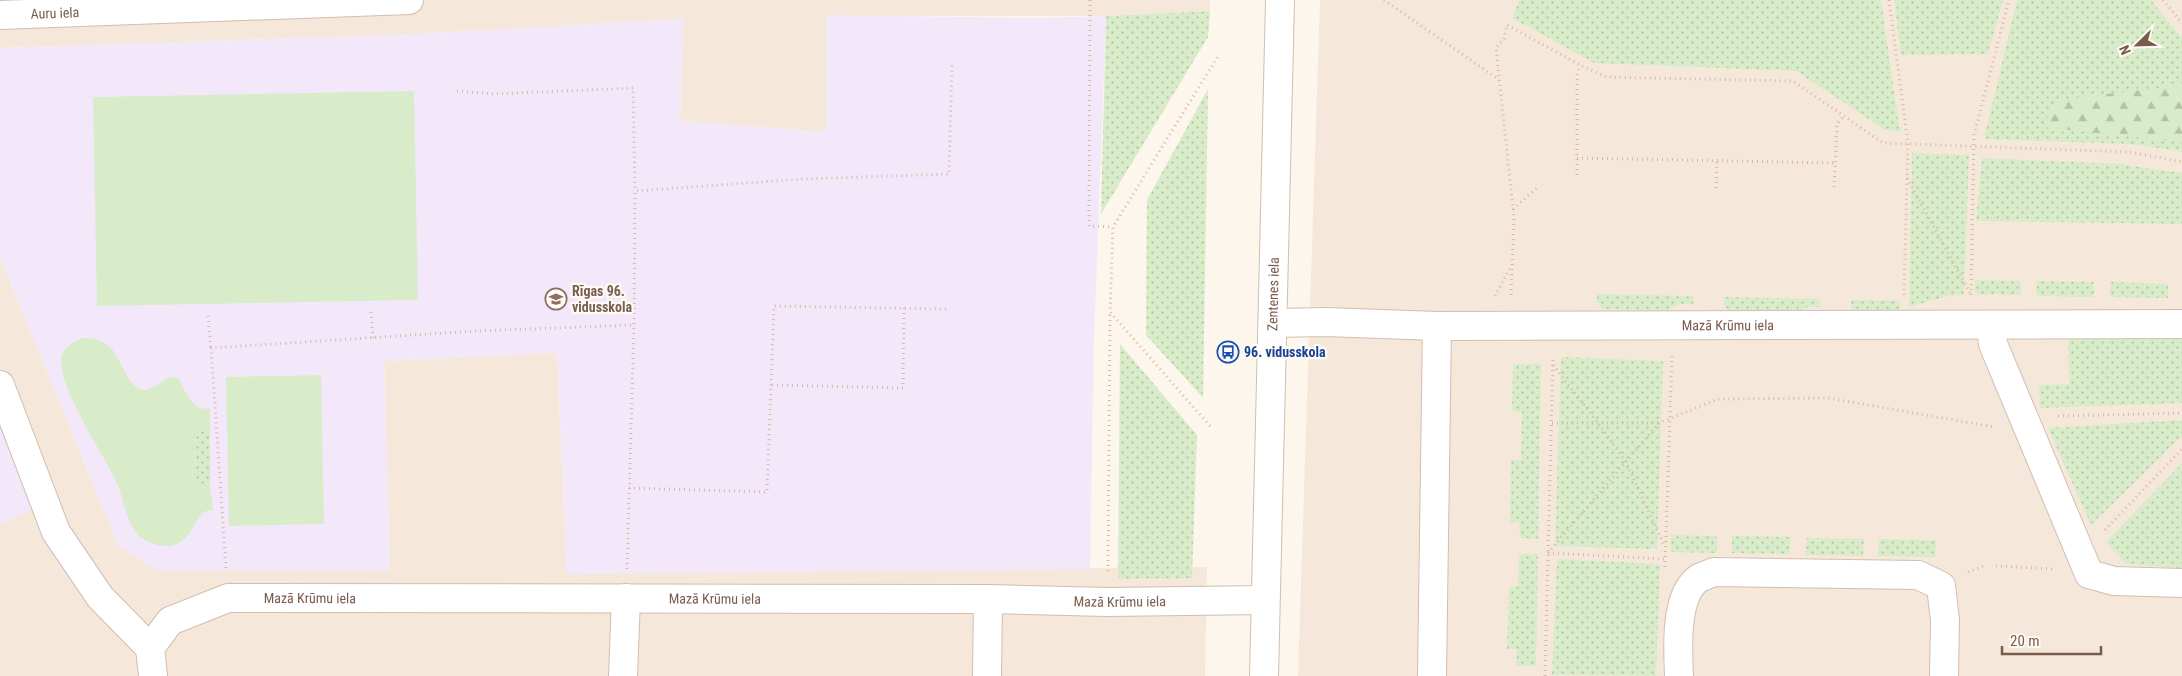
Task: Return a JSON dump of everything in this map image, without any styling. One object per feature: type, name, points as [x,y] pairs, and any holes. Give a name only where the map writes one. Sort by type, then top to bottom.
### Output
[{"type":"street","name":"Auru iela","points":[[0,15],[409,0]]},
{"type":"street","name":"Zentenes iela","points":[[1264,676],[1280,0]]},
{"type":"street","name":"Mazā Krūmu iela","points":[[1273,323],[1326,322],[1438,326],[2182,324]]},
{"type":"street","points":[[1980,325],[1993,344],[2089,574],[2114,581],[2182,583]]},
{"type":"street","points":[[1432,676],[1438,326]]},
{"type":"street","points":[[0,385],[56,532],[100,597],[150,648],[153,676]]},
{"type":"street","points":[[1678,676],[1678,620],[1690,590],[1698,579],[1714,572],[1918,575],[1941,586],[1945,620],[1944,676]]},
{"type":"street","name":"Mazā Krūmu iela","points":[[150,648],[170,621],[228,598],[988,599],[1107,602],[1265,600]]},
{"type":"street","points":[[623,676],[626,598]]},
{"type":"street","points":[[987,676],[988,599]]},
{"type":"path","points":[[1090,0],[1089,226],[1114,228]]},
{"type":"path","points":[[1384,0],[1498,80]]},
{"type":"path","points":[[1889,0],[1908,144],[1903,325]]},
{"type":"path","points":[[1971,293],[1974,135],[2009,0]]},
{"type":"path","points":[[2163,0],[2182,23]]},
{"type":"path","points":[[1511,326],[1513,210],[1496,48],[1504,38],[1507,25],[1606,77],[1793,81],[1883,143],[2129,152],[2182,162]]},
{"type":"path","points":[[1107,602],[1110,312],[1114,228],[1218,56]]},
{"type":"path","points":[[635,191],[803,180],[949,174],[952,62]]},
{"type":"path","points":[[1577,175],[1577,76],[1580,65]]},
{"type":"path","points":[[457,92],[494,94],[633,88],[635,191],[634,325],[626,598]]},
{"type":"path","points":[[1834,187],[1837,124],[1844,115]]},
{"type":"path","points":[[1577,158],[1836,164]]},
{"type":"path","points":[[1716,161],[1716,188]]},
{"type":"path","points":[[1907,177],[1971,293],[1980,325]]},
{"type":"path","points":[[1513,210],[1539,186]]},
{"type":"path","points":[[629,488],[767,492],[774,306],[950,310]]},
{"type":"path","points":[[772,385],[903,388],[904,308]]},
{"type":"path","points":[[371,312],[373,338]]},
{"type":"path","points":[[1110,312],[1210,426]]},
{"type":"path","points":[[208,316],[228,598]]},
{"type":"path","points":[[211,348],[634,325]]},
{"type":"path","points":[[1545,326],[1554,354],[1545,676]]},
{"type":"path","points":[[1548,553],[1665,559],[1673,326]]},
{"type":"path","points":[[1553,366],[1626,462],[1664,546]]},
{"type":"path","points":[[1552,423],[1659,423],[1718,399],[1828,398],[2014,430],[2046,417],[2182,413]]},
{"type":"path","points":[[1548,553],[1659,423]]},
{"type":"path","points":[[1996,566],[2068,570],[2182,449]]},
{"type":"shaded area","points":[[0,0],[1210,0],[1210,11],[1106,16],[826,16],[826,132],[680,121],[683,19],[418,34],[0,48]]},
{"type":"shaded area","points":[[1320,0],[2182,0],[2182,676],[1298,676]]},
{"type":"shaded area","name":"Rīgas 96. vidusskola","points":[[826,15],[1036,18],[1106,16],[1094,340],[1090,569],[567,574],[557,353],[384,361],[390,571],[157,570],[118,545],[0,257],[0,48],[418,34],[683,19],[680,121],[826,132]]},
{"type":"shaded area","points":[[0,257],[118,545],[390,571],[384,361],[557,353],[567,574],[1207,567],[1205,676],[0,676],[0,524],[32,509],[0,428]]},
{"type":"shaded area","points":[[0,428],[32,510],[0,524]]},
{"type":"green space","points":[[1519,0],[1881,0],[1900,132],[1885,130],[1796,71],[1594,63],[1512,18]]},
{"type":"green space","points":[[1894,0],[2003,0],[1988,54],[1901,55]]},
{"type":"green space","points":[[2017,0],[2151,0],[2182,38],[2182,152],[2130,144],[1984,139]]},
{"type":"green space","points":[[1210,11],[1208,37],[1101,214],[1106,16]]},
{"type":"green space","points":[[2182,85],[2182,142],[2042,127],[2057,100]]},
{"type":"green space","points":[[1208,89],[1203,398],[1146,335],[1147,200]]},
{"type":"green space","points":[[414,91],[418,300],[97,306],[93,97]]},
{"type":"green space","points":[[1912,153],[1969,155],[1964,295],[1948,296],[1909,307]]},
{"type":"green space","points":[[1982,158],[2119,164],[2182,173],[2182,224],[1976,221]]},
{"type":"green space","points":[[1975,280],[2021,281],[2021,295],[1975,294]]},
{"type":"green space","points":[[2036,281],[2094,282],[2094,297],[2037,296]]},
{"type":"green space","points":[[2110,282],[2168,284],[2168,298],[2110,297]]},
{"type":"green space","points":[[1597,294],[1693,296],[1693,304],[1679,304],[1665,311],[1602,309],[1597,302]]},
{"type":"green space","points":[[1724,297],[1820,299],[1820,307],[1808,307],[1793,315],[1731,313],[1724,305]]},
{"type":"green space","points":[[1851,300],[1900,301],[1900,315],[1861,319],[1851,308]]},
{"type":"green space","points":[[81,338],[107,344],[134,385],[140,389],[149,389],[170,377],[179,379],[194,404],[204,409],[210,408],[210,435],[206,431],[201,432],[196,437],[195,476],[198,486],[203,488],[210,486],[213,510],[206,512],[200,517],[184,539],[176,544],[166,546],[151,543],[138,535],[127,515],[115,479],[74,403],[62,372],[61,359],[63,352]]},
{"type":"green space","points":[[2068,338],[2182,339],[2182,403],[2040,408],[2039,385],[2069,384]]},
{"type":"green space","points":[[1120,344],[1197,435],[1192,578],[1118,579]]},
{"type":"green space","points":[[1561,357],[1663,361],[1657,549],[1555,546]]},
{"type":"green space","points":[[1541,364],[1538,539],[1520,538],[1519,522],[1510,522],[1511,460],[1521,460],[1522,412],[1512,411],[1513,365]]},
{"type":"green space","points":[[321,375],[324,524],[229,526],[226,377]]},
{"type":"green space","points":[[2182,420],[2182,436],[2091,525],[2048,428]]},
{"type":"green space","points":[[206,431],[210,435],[210,486],[203,488],[198,486],[195,476],[196,437],[201,432]]},
{"type":"green space","points":[[2182,463],[2182,568],[2126,564],[2106,542]]},
{"type":"green space","points":[[1671,535],[1717,536],[1717,553],[1671,552]]},
{"type":"green space","points":[[1732,536],[1790,537],[1790,554],[1732,553]]},
{"type":"green space","points":[[1806,538],[1864,539],[1863,556],[1806,555]]},
{"type":"green space","points":[[1879,539],[1936,540],[1936,557],[1878,556]]},
{"type":"green space","points":[[1519,554],[1538,554],[1536,666],[1516,666],[1517,649],[1507,649],[1509,587],[1518,587]]},
{"type":"green space","points":[[1557,559],[1660,564],[1656,676],[1552,675]]},
{"type":"place","name":"Rīgas 96. vidusskola","points":[[556,299]]},
{"type":"place","name":"96. vidusskola","points":[[1228,352]]}]
